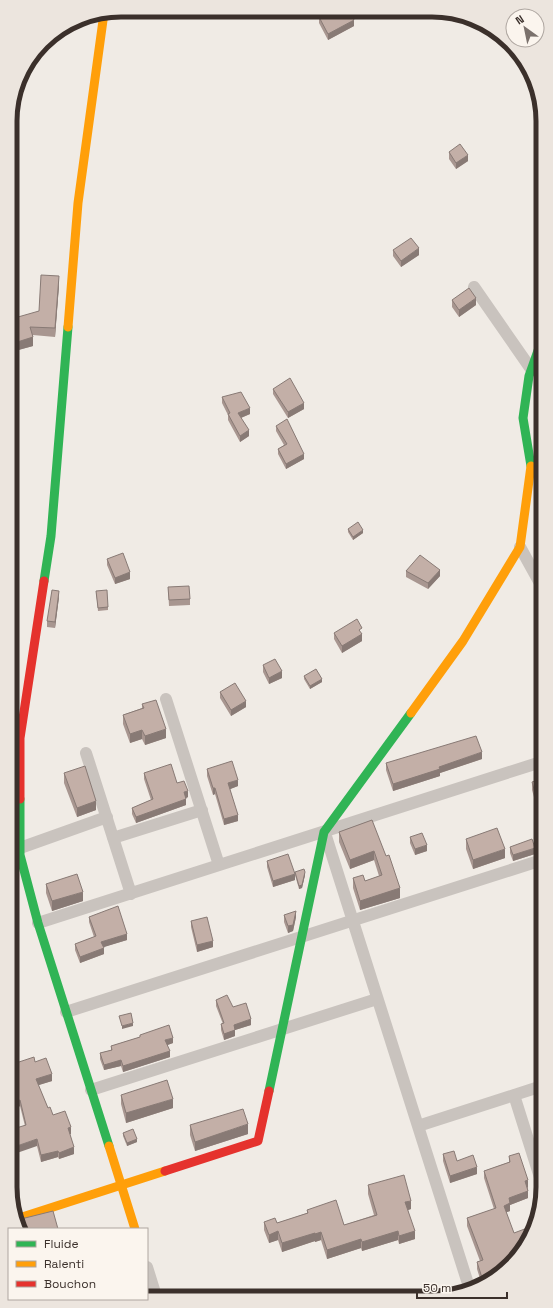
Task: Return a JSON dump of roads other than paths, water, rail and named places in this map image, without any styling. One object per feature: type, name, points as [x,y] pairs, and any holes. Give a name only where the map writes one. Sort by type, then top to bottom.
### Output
[{"type":"street","points":[[17,764],[51,536],[78,202],[103,19]]},
{"type":"street","points":[[474,286],[531,369]]},
{"type":"street","points":[[22,1217],[258,1141],[324,832],[463,641],[520,546],[531,466],[523,418],[528,376],[536,355]]},
{"type":"street","points":[[520,546],[536,576]]},
{"type":"street","points":[[166,699],[219,865]]},
{"type":"street","points":[[86,753],[131,894]]},
{"type":"street","points":[[38,923],[536,764]]},
{"type":"street","points":[[17,791],[20,855],[38,923],[135,1228]]},
{"type":"street","points":[[113,838],[202,810]]},
{"type":"street","points":[[20,848],[106,817]]},
{"type":"street","points":[[324,832],[468,1284]]},
{"type":"street","points":[[66,1012],[536,862]]},
{"type":"street","points":[[91,1090],[377,999]]},
{"type":"street","points":[[418,1126],[536,1088]]},
{"type":"street","points":[[514,1095],[536,1165]]},
{"type":"street","points":[[148,1269],[154,1291]]}]
